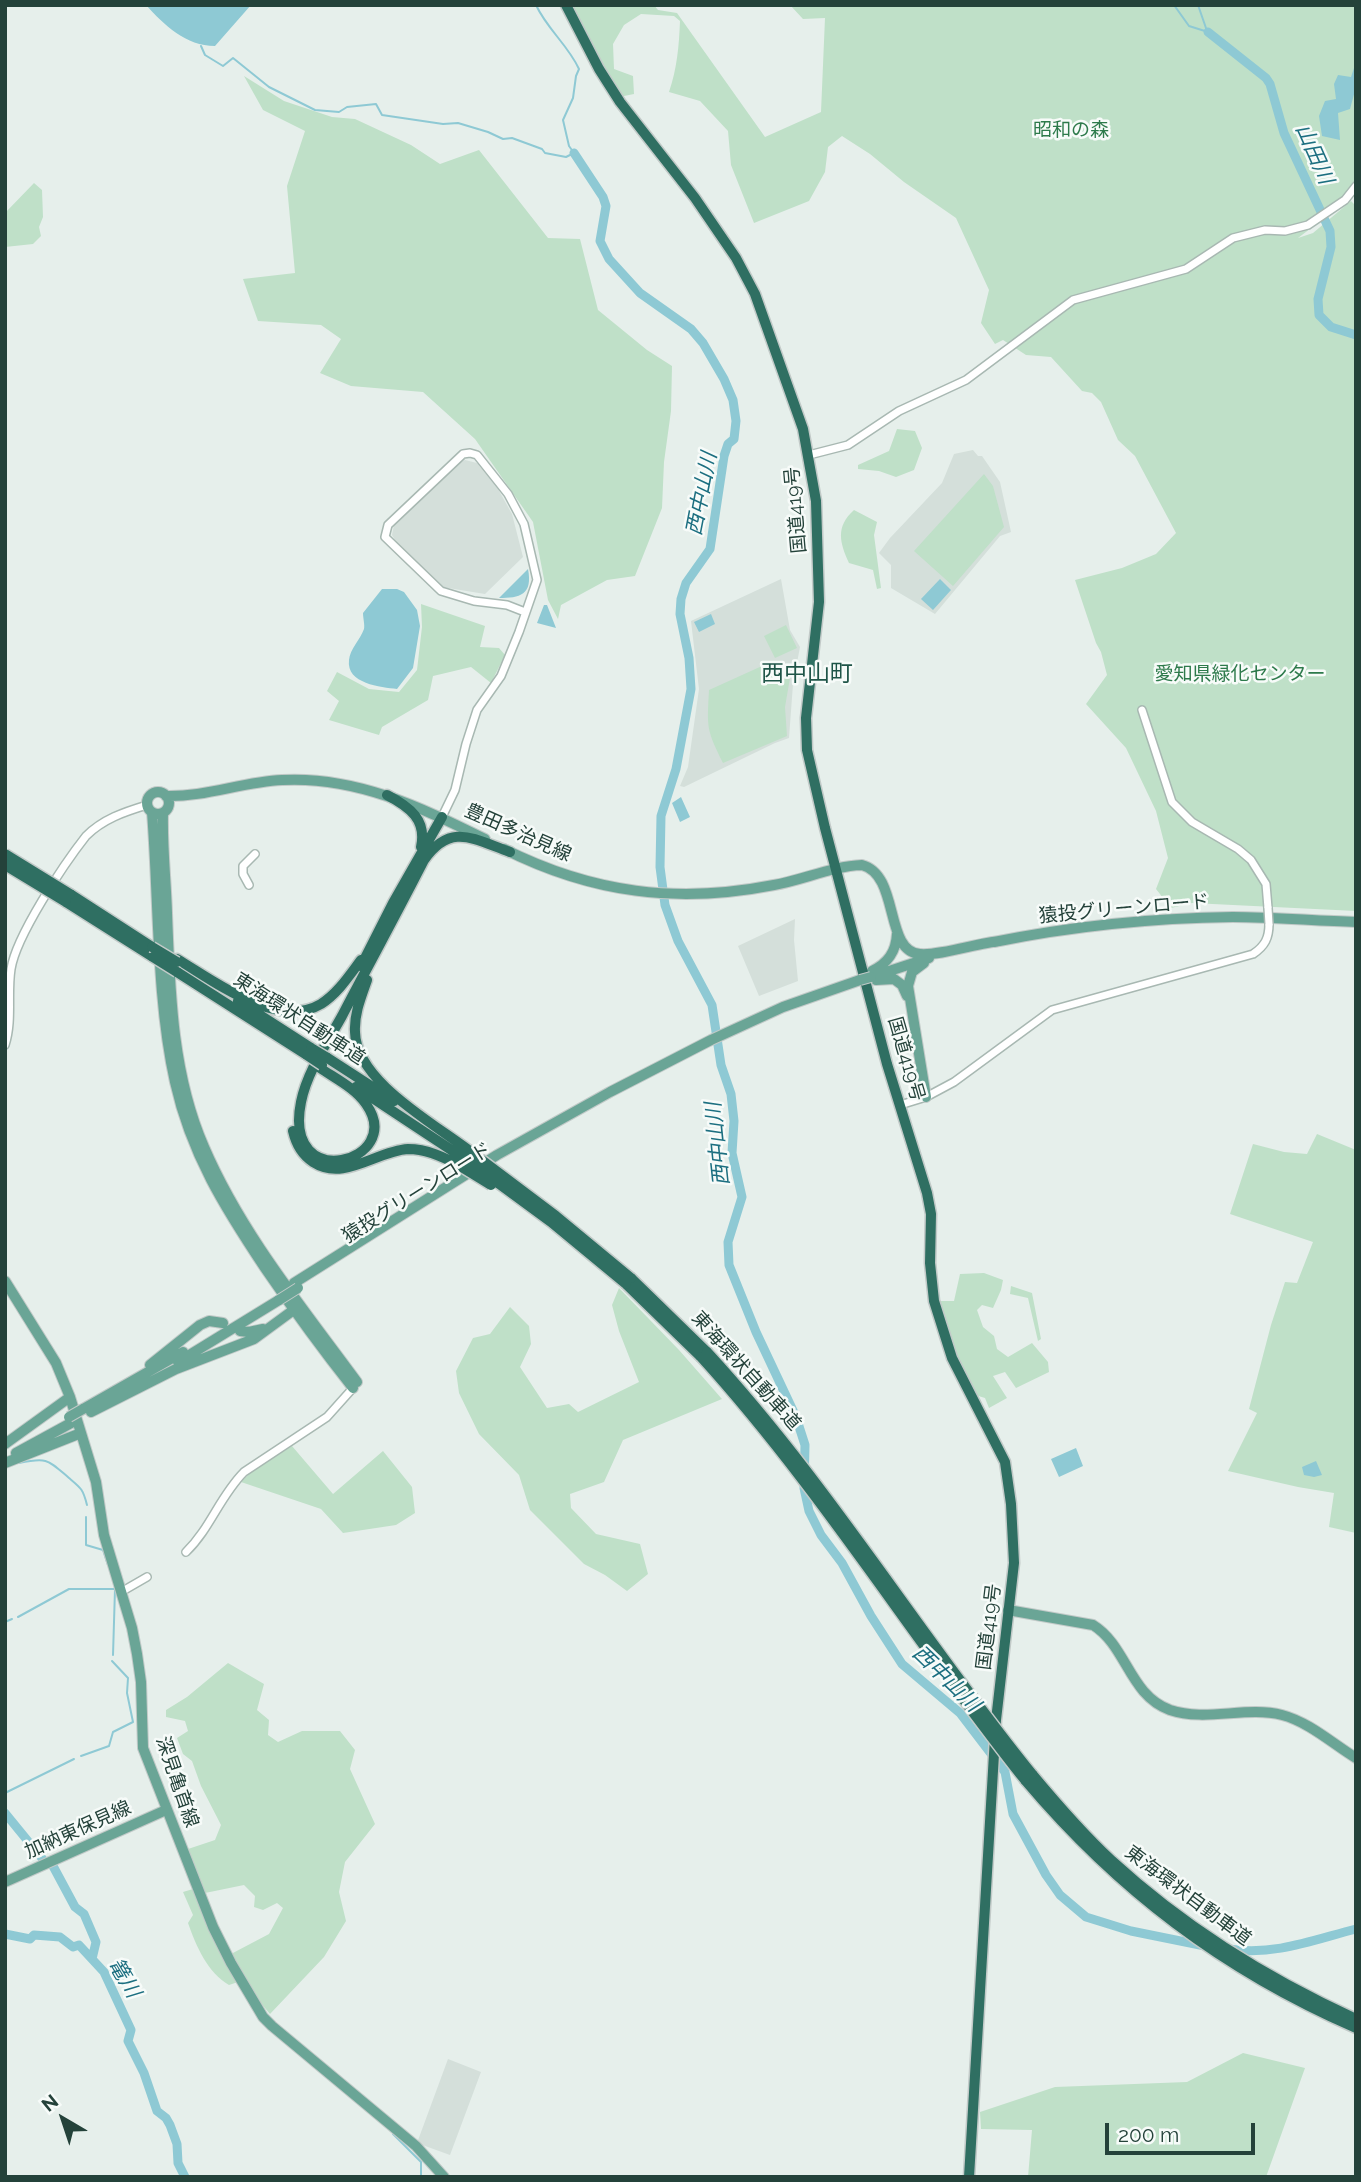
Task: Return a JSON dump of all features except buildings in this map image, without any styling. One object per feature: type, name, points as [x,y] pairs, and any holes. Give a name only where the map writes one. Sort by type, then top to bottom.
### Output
[{"type":"highway","name":"国道419号","points":[[566,5],[599,69],[620,102],[695,198],[736,258],[755,294],[803,429],[816,501],[819,602],[806,718],[807,750],[887,1064],[928,1193],[932,1290],[942,1327],[952,1358],[994,1439],[1009,1477],[1014,1563],[994,1745],[969,2177]]},
{"type":"highway","points":[[387,795],[408,808],[421,824],[421,859]]},
{"type":"highway","points":[[442,817],[438,832],[298,1088],[292,1121],[296,1142],[311,1161],[332,1169],[351,1167],[383,1154],[406,1149],[467,1161]]},
{"type":"highway","points":[[421,859],[439,842],[457,836],[510,852]]},
{"type":"highway","name":"東海環状自動車道","points":[[5,854],[68,898]]},
{"type":"highway","name":"東海環状自動車道","points":[[5,864],[151,948],[308,1054]]},
{"type":"highway","points":[[177,965],[254,1002],[279,1011],[294,1012],[316,1006],[335,993],[375,946]]},
{"type":"highway","points":[[323,1063],[354,1091],[369,1109],[373,1123],[371,1138],[364,1150],[353,1158],[333,1161],[314,1154],[305,1144],[300,1131],[300,1107],[310,1075],[375,946]]},
{"type":"highway","points":[[375,946],[356,1017],[355,1039],[362,1059],[384,1084],[467,1161]]},
{"type":"highway","name":"東海環状自動車道","points":[[177,965],[238,1011],[323,1063],[467,1161],[628,1281]]},
{"type":"highway","name":"東海環状自動車道","points":[[467,1161],[556,1216],[704,1354],[832,1516],[959,1695],[1028,1777],[1056,1816],[1091,1853],[1143,1899],[1220,1957],[1301,2003],[1356,2028]]},
{"type":"highway","name":"東海環状自動車道","points":[[1028,1777],[1110,1859],[1196,1928],[1292,1989],[1356,2019]]},
{"type":"main road","name":"豊田多治見線","points":[[159,806],[221,789],[282,780],[339,783],[387,795],[442,817],[510,852],[569,876],[606,887],[672,894],[732,893],[862,865],[874,872],[883,884],[894,920]]},
{"type":"main road","points":[[159,806],[165,1020],[179,1100],[193,1142],[220,1200],[355,1385]]},
{"type":"main road","name":"猿投グリーンロード","points":[[5,1451],[87,1411],[296,1286],[497,1155],[610,1092],[805,1001],[865,978],[981,945],[1070,929],[1149,920],[1235,918],[1356,922]]},
{"type":"main road","points":[[894,920],[904,945],[919,954],[1000,941]]},
{"type":"main road","points":[[865,978],[887,962],[893,952],[897,936],[894,920]]},
{"type":"main road","points":[[926,1097],[910,1003],[909,981],[915,968],[981,945]]},
{"type":"main road","points":[[865,978],[890,978],[898,982],[910,1003]]},
{"type":"main road","name":"深見亀首線","points":[[5,1281],[56,1363],[70,1397],[96,1482],[104,1535],[137,1654],[141,1682],[143,1748],[213,1927],[263,2017],[416,2146],[444,2177]]},
{"type":"main road","points":[[87,1411],[176,1369],[254,1339],[298,1307]]},
{"type":"main road","points":[[87,1411],[200,1325],[214,1321],[223,1323]]},
{"type":"main road","points":[[240,1331],[255,1332],[271,1325]]},
{"type":"main road","points":[[5,1444],[70,1397]]},
{"type":"main road","name":"猿投グリーンロード","points":[[5,1461],[70,1420]]},
{"type":"main road","points":[[5,1461],[81,1433]]},
{"type":"main road","points":[[1008,1610],[1093,1625],[1112,1642],[1145,1694],[1171,1710],[1284,1716],[1356,1758]]},
{"type":"main road","name":"加納東保見線","points":[[5,1882],[166,1810]]},
{"type":"street","points":[[809,455],[848,445],[899,411],[967,380],[1073,300],[1186,269],[1233,238],[1265,230],[1298,228],[1323,216],[1345,200],[1356,186]]},
{"type":"street","points":[[442,817],[455,790],[477,710],[501,676],[519,632],[537,580],[524,524],[508,494],[478,455],[466,453],[388,525],[385,537],[441,591],[474,601],[507,605],[525,612]]},
{"type":"street","points":[[901,1105],[926,1097],[982,1063],[1052,1010],[1253,954],[1266,941],[1269,924],[1266,884],[1251,860],[1238,849],[1192,822],[1172,802],[1142,710]]},
{"type":"street","points":[[5,1045],[9,1021],[11,967],[24,932],[86,836],[97,825],[112,817],[159,806]]},
{"type":"street","points":[[250,885],[243,874],[243,866],[256,854]]},
{"type":"street","points":[[186,1552],[205,1530],[234,1482],[244,1472],[327,1417],[355,1385]]},
{"type":"street","points":[[121,1592],[147,1577]]},
{"type":"shaded area","points":[[973,450],[978,456],[982,456],[1000,482],[1011,532],[1000,536],[935,614],[891,588],[891,565],[879,553],[942,483],[954,454]]},
{"type":"shaded area","points":[[465,460],[477,463],[498,489],[512,514],[523,557],[485,594],[442,587],[399,547],[392,535],[394,525],[456,465]]},
{"type":"shaded area","points":[[781,579],[790,630],[800,647],[793,684],[789,738],[684,787],[680,786],[688,767],[699,689],[691,621]]},
{"type":"shaded area","points":[[795,919],[798,981],[759,996],[738,946]]},
{"type":"shaded area","points":[[448,2059],[481,2072],[450,2155],[417,2143]]},
{"type":"green space","points":[[572,5],[654,5],[658,10],[677,13],[765,137],[821,112],[825,18],[803,19],[790,5],[1356,5],[1356,194],[1298,238],[1313,233],[1351,201],[1356,206],[1356,911],[1192,903],[1171,908],[1156,889],[1168,858],[1156,811],[1126,748],[1086,704],[1107,675],[1075,580],[1122,568],[1156,554],[1176,533],[1135,456],[1118,440],[1101,402],[1092,393],[1082,391],[1051,357],[1026,355],[1003,340],[995,344],[981,323],[989,290],[956,218],[842,136],[828,147],[825,172],[809,201],[754,223],[731,165],[728,131],[700,101],[669,92],[677,57],[680,21],[674,16],[641,14],[624,25],[613,44],[614,69],[633,76],[634,94],[619,97]]},
{"type":"green space","points":[[244,76],[284,101],[332,117],[355,119],[411,145],[440,164],[479,150],[548,238],[580,239],[598,310],[647,350],[672,366],[671,411],[664,462],[662,508],[635,576],[607,580],[561,605],[558,619],[548,600],[533,522],[475,439],[423,392],[351,386],[320,373],[341,339],[321,325],[258,321],[243,279],[295,273],[287,186],[305,131],[263,110]]},
{"type":"green space","points":[[34,183],[42,190],[43,217],[39,227],[41,236],[33,244],[5,247],[5,213]]},
{"type":"green space","points":[[897,429],[915,431],[922,448],[914,470],[896,477],[879,471],[858,469],[858,465],[889,451]]},
{"type":"green space","points":[[984,474],[993,486],[1004,527],[953,586],[914,551]]},
{"type":"green space","points":[[854,510],[877,522],[874,535],[881,588],[877,589],[873,570],[849,563],[843,549],[842,529]]},
{"type":"green space","points":[[421,604],[485,626],[480,647],[499,648],[505,655],[491,683],[471,667],[433,676],[428,700],[382,727],[379,735],[329,720],[339,701],[327,691],[337,672],[369,689],[399,692],[417,670],[422,627]]},
{"type":"green space","points":[[786,625],[797,648],[775,658],[764,636]]},
{"type":"green space","points":[[773,661],[779,676],[790,678],[785,707],[787,736],[723,763],[709,728],[709,690]]},
{"type":"green space","points":[[1317,1134],[1356,1150],[1356,1533],[1329,1527],[1334,1493],[1228,1471],[1257,1413],[1249,1409],[1285,1282],[1297,1283],[1313,1242],[1230,1214],[1253,1144],[1284,1152],[1307,1154]]},
{"type":"green space","points":[[984,1273],[1003,1280],[993,1308],[982,1305],[977,1310],[983,1327],[994,1336],[997,1349],[1008,1357],[1032,1343],[1048,1362],[1049,1372],[1016,1388],[1005,1372],[993,1376],[1007,1398],[989,1408],[985,1398],[975,1394],[963,1377],[940,1301],[954,1301],[960,1274]]},
{"type":"green space","points":[[1011,1286],[1032,1293],[1041,1339],[1038,1341],[1028,1298],[1010,1294]]},
{"type":"green space","points":[[619,1288],[722,1399],[623,1440],[604,1482],[570,1494],[571,1508],[596,1534],[640,1544],[648,1574],[627,1591],[584,1564],[530,1510],[519,1475],[479,1434],[459,1393],[456,1371],[473,1338],[490,1334],[510,1307],[529,1326],[531,1344],[520,1367],[547,1408],[569,1404],[578,1412],[639,1382],[612,1305]]},
{"type":"green space","points":[[292,1446],[333,1494],[383,1451],[412,1487],[415,1513],[396,1525],[343,1533],[321,1509],[241,1482],[253,1470]]},
{"type":"green space","points":[[228,1663],[264,1684],[257,1710],[269,1720],[268,1735],[278,1742],[302,1731],[340,1731],[355,1750],[350,1769],[375,1824],[345,1862],[339,1892],[346,1921],[324,1957],[270,2014],[249,1989],[231,1954],[269,1934],[283,1908],[277,1903],[263,1910],[254,1907],[255,1896],[244,1885],[205,1893],[188,1849],[215,1840],[221,1825],[201,1786],[192,1761],[183,1754],[177,1738],[188,1731],[185,1721],[166,1717],[166,1710],[187,1697]]},
{"type":"green space","points":[[193,1889],[224,1959],[238,1982],[229,1985],[222,1980],[199,1950],[188,1923],[193,1915],[183,1892]]},
{"type":"green space","points":[[1243,2053],[1305,2068],[1266,2177],[1028,2177],[1032,2130],[981,2129],[980,2112],[1055,2087],[1187,2082]]},
{"type":"water","points":[[146,5],[251,5],[215,46],[195,42],[176,33]]},
{"type":"water","points":[[1356,62],[1356,87],[1350,109],[1338,113],[1340,140],[1322,136],[1319,116],[1325,101],[1336,99],[1334,84],[1338,75],[1351,77]]},
{"type":"water","points":[[528,569],[527,590],[519,596],[499,598]]},
{"type":"water","points":[[940,579],[951,590],[933,610],[921,599]]},
{"type":"water","points":[[382,589],[404,592],[417,610],[420,626],[413,668],[397,689],[366,683],[353,674],[350,668],[351,652],[364,629],[363,613]]},
{"type":"water","points":[[544,605],[547,605],[556,628],[537,623]]},
{"type":"water","points":[[711,614],[715,624],[699,632],[694,622]]},
{"type":"water","points":[[681,797],[690,817],[680,822],[672,803]]},
{"type":"water","points":[[1076,1448],[1083,1466],[1059,1477],[1051,1459]]},
{"type":"water","points":[[1316,1461],[1322,1475],[1304,1475],[1302,1467]]},
{"type":"waterway","points":[[201,46],[205,55],[223,66],[233,58],[269,87],[315,110],[339,112],[347,107],[376,104],[382,115],[443,124],[458,123],[503,139],[512,138],[542,149],[545,153],[566,157],[574,153],[569,146],[563,120],[573,98],[579,69],[536,5]]},
{"type":"waterway","points":[[1174,5],[1189,26],[1208,32]]},
{"type":"waterway","points":[[1198,5],[1207,31]]},
{"type":"waterway","name":"山田川","points":[[1208,32],[1270,84],[1284,133],[1330,231],[1331,247],[1318,299],[1319,315],[1331,327],[1356,335]]},
{"type":"waterway","name":"西中山川","points":[[574,153],[606,206],[600,241],[609,259],[640,293],[691,329],[703,343],[733,400],[736,421],[734,439],[728,444],[724,456],[710,549],[686,583],[681,599],[680,614],[689,658],[691,689],[676,769],[661,816],[660,867],[665,905],[678,941],[712,1005],[721,1065],[731,1094],[734,1121],[732,1153],[742,1197],[728,1242],[729,1265],[756,1332],[796,1417],[805,1445],[804,1488],[809,1511],[821,1535],[842,1563],[871,1616],[902,1664],[960,1713],[1005,1772],[1013,1814],[1060,1895],[1086,1917],[1131,1931],[1205,1946]]},
{"type":"waterway","points":[[19,1463],[42,1460],[52,1464],[79,1487],[87,1505]]},
{"type":"waterway","points":[[86,1517],[86,1545],[103,1550],[108,1565]]},
{"type":"waterway","points":[[18,1617],[69,1589],[115,1589],[113,1655]]},
{"type":"waterway","points":[[5,1622],[12,1619]]},
{"type":"waterway","points":[[81,1756],[109,1746],[113,1732],[133,1722],[127,1693],[128,1678],[112,1661]]},
{"type":"waterway","points":[[5,1793],[74,1759]]},
{"type":"waterway","name":"篭川","points":[[5,1813],[45,1862],[53,1866],[75,1907],[84,1914],[96,1942],[92,1959]]},
{"type":"waterway","name":"西中山川","points":[[1229,1949],[1278,1949],[1356,1929]]},
{"type":"waterway","name":"篭川","points":[[5,1934],[30,1939],[34,1935],[60,1937],[73,1947],[79,1945],[104,1972],[131,2030],[128,2041],[144,2073],[157,2111],[170,2125],[177,2144],[178,2163],[185,2177]]},
{"type":"waterway","points":[[393,2134],[421,2162],[421,2177]]},
{"type":"district","name":"西中山町","points":[[807,674]]},
{"type":"park label","name":"昭和の森","points":[[1071,130]]},
{"type":"park label","name":"愛知県緑化センター","points":[[1240,674]]}]
